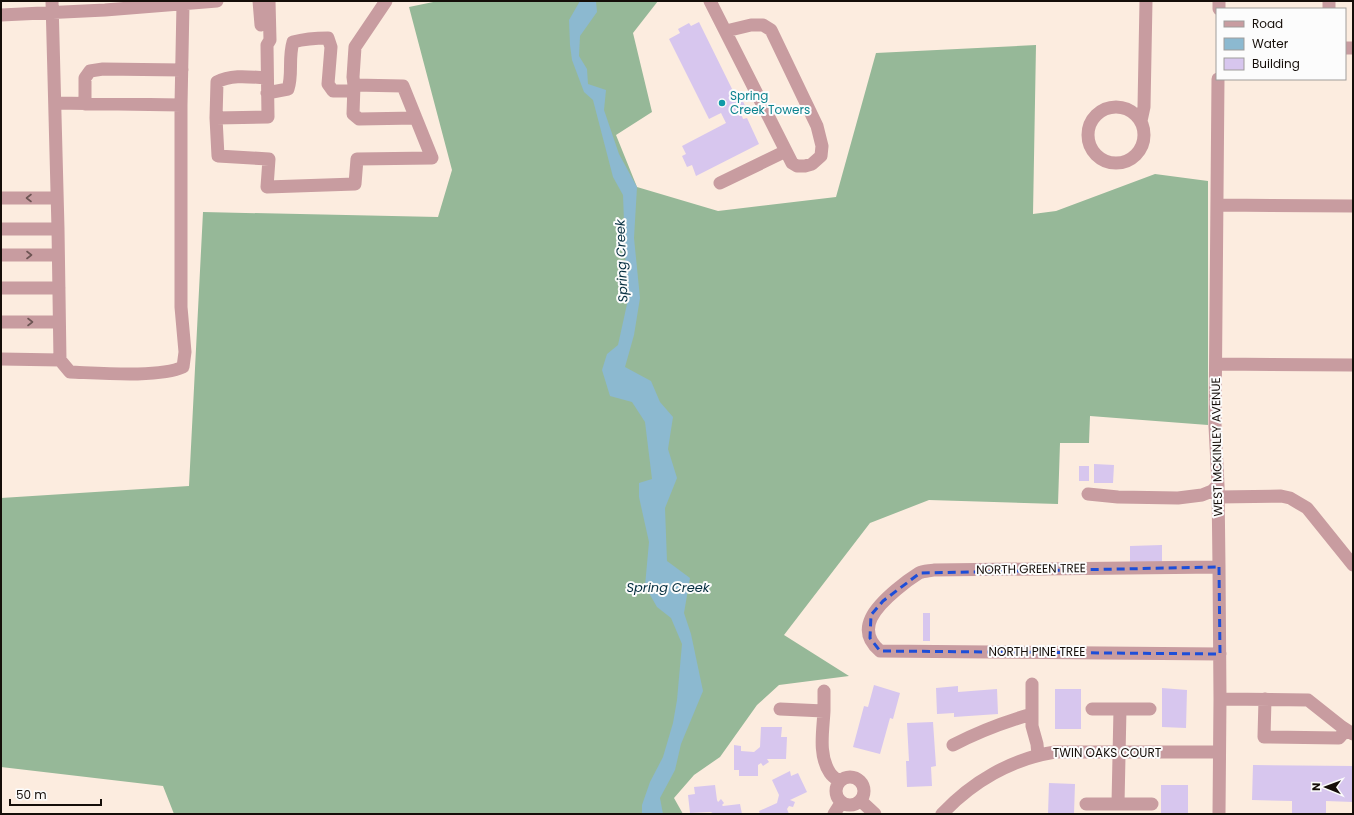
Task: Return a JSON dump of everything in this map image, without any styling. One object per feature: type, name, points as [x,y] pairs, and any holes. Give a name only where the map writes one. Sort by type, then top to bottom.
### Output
[{"type":"street","points":[[1,15],[53,7],[217,1]]},
{"type":"street","points":[[259,1],[262,40],[267,45]]},
{"type":"street","points":[[216,118],[268,117],[267,45],[270,40],[269,1]]},
{"type":"street","points":[[386,1],[355,47],[353,114],[360,119],[416,118]]},
{"type":"street","points":[[710,1],[792,163],[797,166],[812,164],[820,156],[822,146],[817,126],[771,30],[763,25],[751,25],[726,31]]},
{"type":"street","points":[[1141,121],[1136,114],[1129,109],[1111,107],[1103,110],[1091,123],[1088,132],[1089,141],[1093,150],[1099,157],[1107,161],[1117,163],[1134,157],[1141,149],[1144,140],[1144,131],[1141,121],[1144,107],[1146,1]]},
{"type":"street","points":[[53,7],[60,360],[70,372],[146,373],[175,371],[183,367],[185,352],[181,307],[181,105],[182,70],[189,3]]},
{"type":"street","points":[[267,78],[232,77],[217,82],[216,118],[218,156],[269,159],[267,187],[355,184],[357,159],[432,158],[404,86],[354,88],[333,92],[328,84],[331,47],[328,38],[293,42],[290,53],[290,82],[288,89],[267,92]]},
{"type":"street","points":[[85,104],[84,78],[90,71],[103,69],[182,70]]},
{"type":"street","name":"WEST MCKINLEY AVENUE","points":[[1218,80],[1216,426],[1220,567],[1219,814]]},
{"type":"street","points":[[55,103],[181,105]]},
{"type":"street","points":[[720,183],[786,151]]},
{"type":"street","points":[[1,198],[57,198]]},
{"type":"street","points":[[1218,205],[1353,206]]},
{"type":"street","points":[[1,229],[58,229]]},
{"type":"street","points":[[1,255],[58,255]]},
{"type":"street","points":[[1,288],[58,288]]},
{"type":"street","points":[[1,322],[59,322]]},
{"type":"street","points":[[1,359],[60,360]]},
{"type":"street","points":[[1216,364],[1353,365]]},
{"type":"street","points":[[1088,494],[1118,497],[1178,498],[1218,491],[1290,498],[1307,508],[1353,565]]},
{"type":"street","name":"NORTH GREEN TREE","points":[[869,628],[871,615],[882,601],[920,573],[934,570],[1220,567]]},
{"type":"street","name":"NORTH PINE TREE","points":[[869,628],[870,638],[880,651],[1220,654]]},
{"type":"street","points":[[1032,684],[1032,726],[1037,744],[1038,755]]},
{"type":"street","points":[[824,691],[822,751],[824,761],[830,774],[839,781]]},
{"type":"street","points":[[1220,699],[1265,699],[1308,700],[1350,732],[1339,738],[1264,737],[1265,699]]},
{"type":"street","points":[[1092,708],[1150,709]]},
{"type":"street","points":[[780,709],[824,711]]},
{"type":"street","points":[[1118,804],[1120,709]]},
{"type":"street","points":[[953,745],[981,731],[1032,714]]},
{"type":"street","name":"TWIN OAKS COURT","points":[[942,814],[964,792],[980,781],[1008,766],[1038,755],[1055,752],[1219,752]]},
{"type":"street","points":[[848,777],[858,779],[861,782],[864,791],[861,801],[849,806],[841,803],[836,794],[839,781],[848,777]]},
{"type":"street","points":[[861,801],[875,814]]},
{"type":"street","points":[[834,814],[841,803]]},
{"type":"street","points":[[1086,804],[1152,804]]},
{"type":"highlighted area","points":[[1219,567],[1220,654],[880,651],[870,638],[871,615],[883,601],[920,573]]},
{"type":"green space","points":[[438,1],[658,1],[633,33],[652,112],[616,135],[637,187],[718,211],[836,197],[876,53],[1036,45],[1033,214],[1056,211],[1155,174],[1208,181],[1208,425],[1090,416],[1089,443],[1060,443],[1058,504],[929,500],[870,523],[784,635],[849,676],[779,685],[757,705],[720,757],[694,775],[674,798],[683,814],[174,814],[163,786],[1,767],[1,498],[189,486],[203,212],[438,217],[452,170],[409,7]]},
{"type":"water","name":"Spring Creek","points":[[580,1],[596,1],[597,12],[580,36],[579,56],[587,69],[588,84],[606,90],[604,110],[619,154],[637,187],[634,238],[640,298],[634,335],[625,367],[651,381],[660,402],[673,417],[668,449],[677,478],[665,508],[667,561],[690,578],[684,613],[691,634],[703,691],[681,744],[675,770],[660,798],[663,814],[642,814],[642,805],[650,782],[663,757],[673,723],[677,700],[682,644],[671,618],[657,607],[645,586],[649,542],[639,497],[639,483],[652,479],[645,422],[632,402],[610,396],[602,370],[607,354],[618,345],[629,295],[626,274],[623,195],[613,177],[593,100],[584,92],[572,60],[569,20]]},
{"type":"building","name":"Spring Creek Towers","points":[[699,22],[736,97],[740,95],[747,110],[741,113],[743,119],[747,118],[759,144],[696,176],[692,165],[687,167],[682,156],[686,154],[682,146],[726,123],[721,113],[709,119],[669,39],[680,33],[678,29],[689,23],[691,26]]},
{"type":"building","points":[[1094,464],[1114,465],[1113,483],[1094,483]]},
{"type":"building","points":[[1079,466],[1089,466],[1089,481],[1079,481]]},
{"type":"building","points":[[1162,545],[1162,565],[1130,565],[1130,546]]},
{"type":"building","points":[[923,613],[930,613],[930,641],[923,641]]},
{"type":"building","points":[[874,685],[900,693],[893,719],[890,718],[880,754],[853,747],[864,706],[868,707]]},
{"type":"building","points":[[958,686],[958,692],[997,689],[998,714],[954,717],[954,713],[937,714],[936,688]]},
{"type":"building","points":[[1162,688],[1187,690],[1186,728],[1162,727]]},
{"type":"building","points":[[1055,689],[1081,689],[1081,729],[1055,729]]},
{"type":"building","points":[[933,722],[936,766],[931,767],[932,786],[907,787],[906,761],[909,761],[907,723]]},
{"type":"building","points":[[761,727],[782,727],[781,737],[787,737],[786,759],[767,759],[769,762],[763,766],[761,763],[758,765],[758,776],[739,776],[739,770],[734,770],[734,745],[741,746],[741,751],[754,752],[760,747]]},
{"type":"building","points":[[1253,765],[1353,766],[1353,802],[1326,801],[1326,814],[1292,814],[1292,801],[1252,800]]},
{"type":"building","points":[[790,771],[791,776],[798,773],[807,792],[790,800],[795,802],[793,807],[789,806],[787,809],[789,814],[760,814],[759,811],[777,803],[779,795],[772,780]]},
{"type":"building","points":[[1049,783],[1075,784],[1074,814],[1048,814]]},
{"type":"building","points":[[715,785],[718,802],[721,799],[724,803],[722,805],[723,806],[740,804],[742,814],[714,814],[711,812],[690,813],[688,795],[695,794],[694,787]]},
{"type":"building","points":[[1161,785],[1188,785],[1188,814],[1161,814]]},
{"type":"place","name":"Spring Creek Towers","points":[[722,103]]}]
